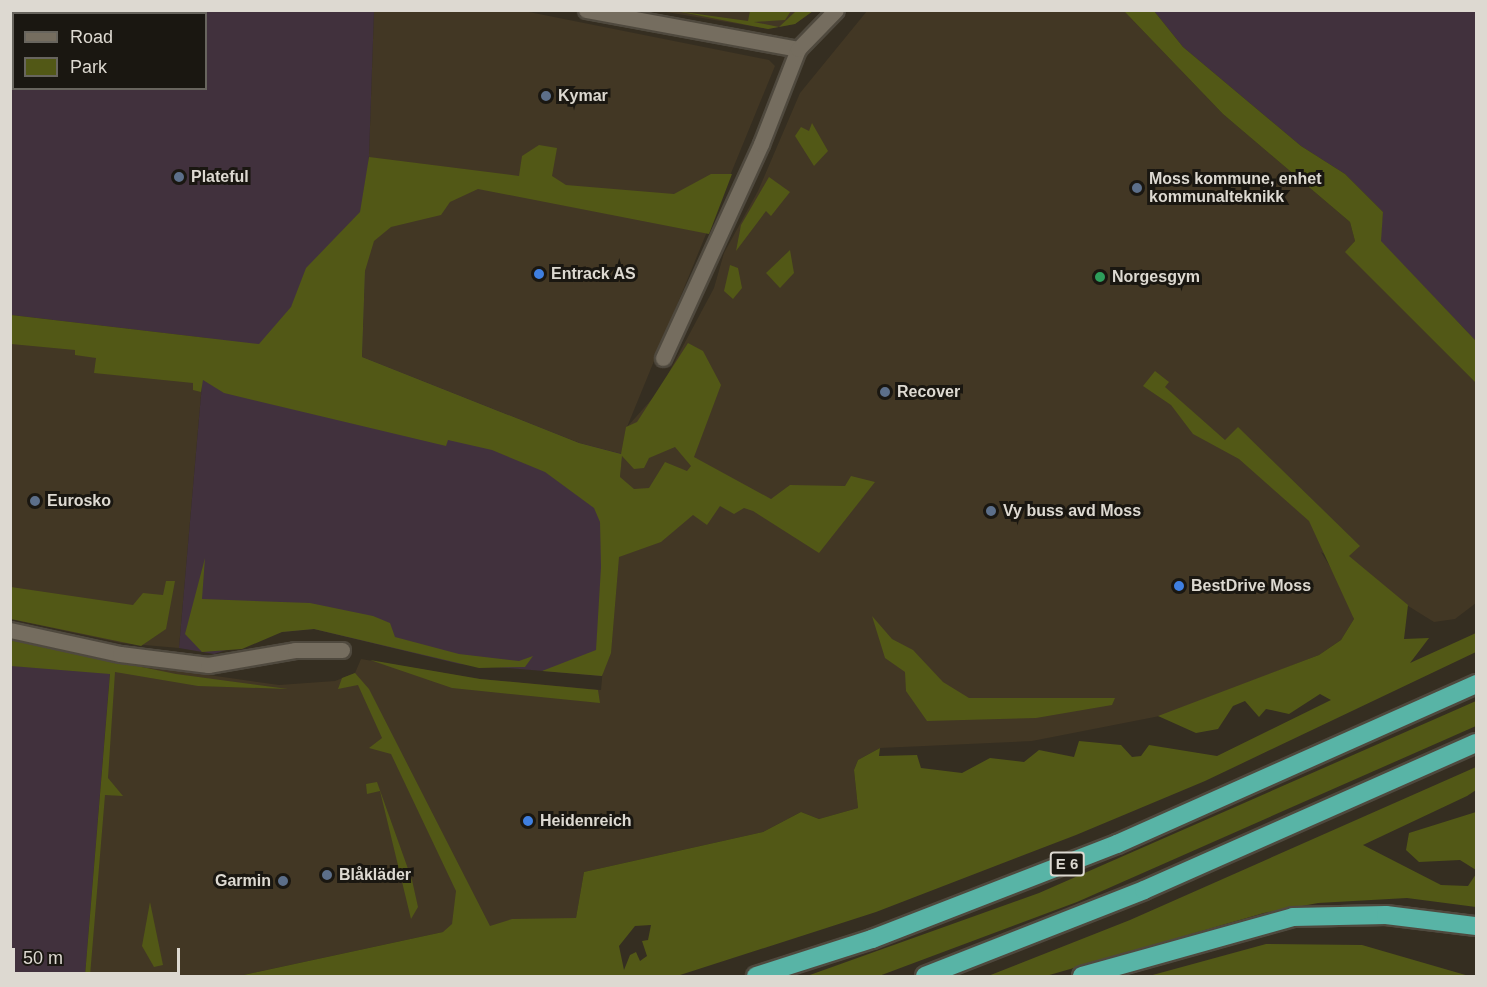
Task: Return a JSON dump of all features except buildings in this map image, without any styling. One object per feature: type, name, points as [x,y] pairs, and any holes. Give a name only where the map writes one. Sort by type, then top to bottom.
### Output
[{"type":"highway","name":"E 6","points":[[756,976],[872,939],[1118,844],[1476,684]]},
{"type":"highway","points":[[925,976],[1133,894],[1476,743]]},
{"type":"highway","points":[[1082,976],[1293,917],[1386,915],[1476,927]]},
{"type":"street","points":[[586,10],[798,49]]},
{"type":"street","points":[[663,358],[761,144],[798,49],[836,10]]},
{"type":"street","points":[[10,630],[120,654],[208,665],[295,650],[342,650]]},
{"type":"shaded area","points":[[11,11],[374,11],[362,357],[579,443],[622,454],[602,676],[459,664],[314,629],[282,632],[214,654],[179,648],[206,338],[11,315]]},
{"type":"shaded area","points":[[374,11],[524,11],[769,60],[775,66],[627,427],[659,391],[714,288],[724,253],[758,191],[800,93],[867,11],[1124,11],[1223,114],[1350,222],[1355,241],[1346,252],[1476,383],[1476,603],[1455,619],[1434,622],[1321,552],[1347,594],[1354,619],[1341,640],[1319,655],[1165,715],[1032,741],[880,748],[858,760],[854,770],[858,808],[819,819],[801,812],[763,832],[584,872],[575,924],[443,932],[239,976],[85,976],[111,661],[279,685],[335,681],[355,673],[361,659],[480,679],[601,690],[622,454],[579,443],[362,357]]},
{"type":"shaded area","points":[[660,11],[813,11],[795,24],[768,29]]},
{"type":"shaded area","points":[[1154,11],[1476,11],[1476,341],[1380,241],[1383,212],[1345,174],[1301,146],[1183,47]]},
{"type":"shaded area","points":[[11,315],[206,338],[179,648],[121,643],[11,619]]},
{"type":"shaded area","points":[[10,640],[111,661],[85,976],[11,976]]},
{"type":"green space","points":[[676,11],[748,21],[750,11],[791,11],[785,20],[754,22],[779,27],[768,29]]},
{"type":"green space","points":[[796,11],[813,11],[795,24],[779,27]]},
{"type":"green space","points":[[1124,11],[1154,11],[1183,47],[1301,146],[1345,174],[1383,212],[1381,241],[1476,341],[1476,383],[1345,252],[1355,241],[1350,222],[1223,114]]},
{"type":"green space","points":[[812,123],[828,151],[814,166],[795,136],[801,127],[809,131]]},
{"type":"green space","points":[[539,145],[557,148],[552,176],[566,185],[674,194],[711,174],[732,174],[709,234],[478,189],[450,202],[441,215],[391,227],[374,241],[365,271],[362,357],[579,443],[621,454],[626,427],[637,422],[688,343],[703,351],[721,385],[694,457],[771,499],[790,485],[845,486],[851,476],[875,482],[819,553],[753,511],[744,508],[734,514],[720,506],[707,525],[693,515],[661,542],[619,557],[611,653],[602,676],[542,671],[596,650],[601,567],[600,522],[594,508],[545,472],[492,450],[448,440],[446,446],[224,393],[203,380],[201,392],[193,390],[193,383],[94,373],[96,358],[75,355],[75,350],[11,344],[11,315],[259,344],[291,307],[306,268],[360,212],[369,157],[519,176],[522,156]],"holes":[[[675,447],[691,466],[687,471],[665,462],[649,488],[634,489],[620,477],[622,456],[634,469],[644,468],[649,458]]]},
{"type":"green space","points":[[769,177],[790,192],[771,216],[766,211],[736,251],[741,225]]},
{"type":"green space","points":[[790,250],[794,273],[780,288],[766,273]]},
{"type":"green space","points":[[730,265],[738,268],[742,288],[733,299],[724,291]]},
{"type":"green space","points":[[1155,371],[1169,382],[1165,387],[1225,440],[1238,427],[1360,546],[1349,556],[1408,605],[1404,639],[1429,638],[1410,663],[1476,633],[1476,652],[1205,781],[1076,835],[876,912],[677,976],[239,976],[443,932],[452,924],[456,891],[391,754],[369,748],[382,738],[358,685],[338,689],[342,678],[355,673],[369,689],[490,926],[512,919],[576,918],[584,872],[763,832],[801,812],[819,819],[858,808],[854,770],[858,760],[880,748],[879,756],[917,755],[921,768],[962,773],[990,758],[1024,762],[1039,750],[1074,757],[1079,741],[1121,745],[1132,757],[1141,756],[1149,745],[1217,756],[1331,700],[1320,694],[1289,714],[1266,709],[1259,717],[1245,701],[1233,706],[1218,729],[1196,733],[1158,716],[1319,655],[1341,640],[1354,619],[1309,521],[1239,459],[1193,434],[1171,405],[1143,386]],"holes":[[[651,925],[648,940],[642,941],[647,956],[640,961],[636,952],[630,955],[624,970],[619,946],[635,926]]]},
{"type":"green space","points":[[205,558],[202,599],[310,603],[373,616],[390,623],[395,637],[459,654],[519,661],[533,656],[525,667],[479,668],[314,629],[282,632],[242,649],[202,652],[185,634]]},
{"type":"green space","points":[[166,581],[175,581],[166,629],[141,646],[11,619],[11,587],[133,605],[143,593],[163,595]]},
{"type":"green space","points":[[872,616],[892,639],[913,650],[943,682],[969,698],[1115,698],[1112,705],[1036,718],[927,721],[906,691],[905,672],[885,658]]},
{"type":"green space","points":[[10,640],[176,674],[288,689],[198,686],[115,672],[108,778],[123,796],[105,795],[90,976],[85,976],[110,674],[11,666]]},
{"type":"green space","points":[[370,660],[480,679],[598,690],[600,703],[452,688]]},
{"type":"green space","points":[[1476,701],[1476,726],[1077,902],[879,976],[807,976],[1039,893]]},
{"type":"green space","points":[[1476,767],[1476,790],[1363,845],[1441,885],[1468,886],[1476,874],[1476,907],[1407,898],[1318,903],[1264,913],[1046,976],[988,976],[1130,920]]},
{"type":"green space","points":[[377,782],[412,880],[418,907],[411,919],[380,791],[367,794],[366,784]]},
{"type":"green space","points":[[1476,812],[1476,870],[1460,860],[1419,862],[1406,850],[1409,833]]},
{"type":"green space","points":[[150,902],[163,965],[154,967],[142,946]]},
{"type":"green space","points":[[1266,944],[1362,945],[1469,976],[1149,976]]},
{"type":"place","name":"Kymar","points":[[546,96]]},
{"type":"place","name":"Plateful","points":[[179,177]]},
{"type":"place","name":"Moss kommune, enhet kommunalteknikk","points":[[1137,188]]},
{"type":"place","name":"Entrack AS","points":[[539,274]]},
{"type":"place","name":"Norgesgym","points":[[1100,277]]},
{"type":"place","name":"Recover","points":[[885,392]]},
{"type":"place","name":"Eurosko","points":[[35,501]]},
{"type":"place","name":"Vy buss avd Moss","points":[[991,511]]},
{"type":"place","name":"BestDrive Moss","points":[[1179,586]]},
{"type":"place","name":"Heidenreich","points":[[528,821]]},
{"type":"place","name":"Blåkläder","points":[[327,875]]},
{"type":"place","name":"Garmin","points":[[283,881]]}]
